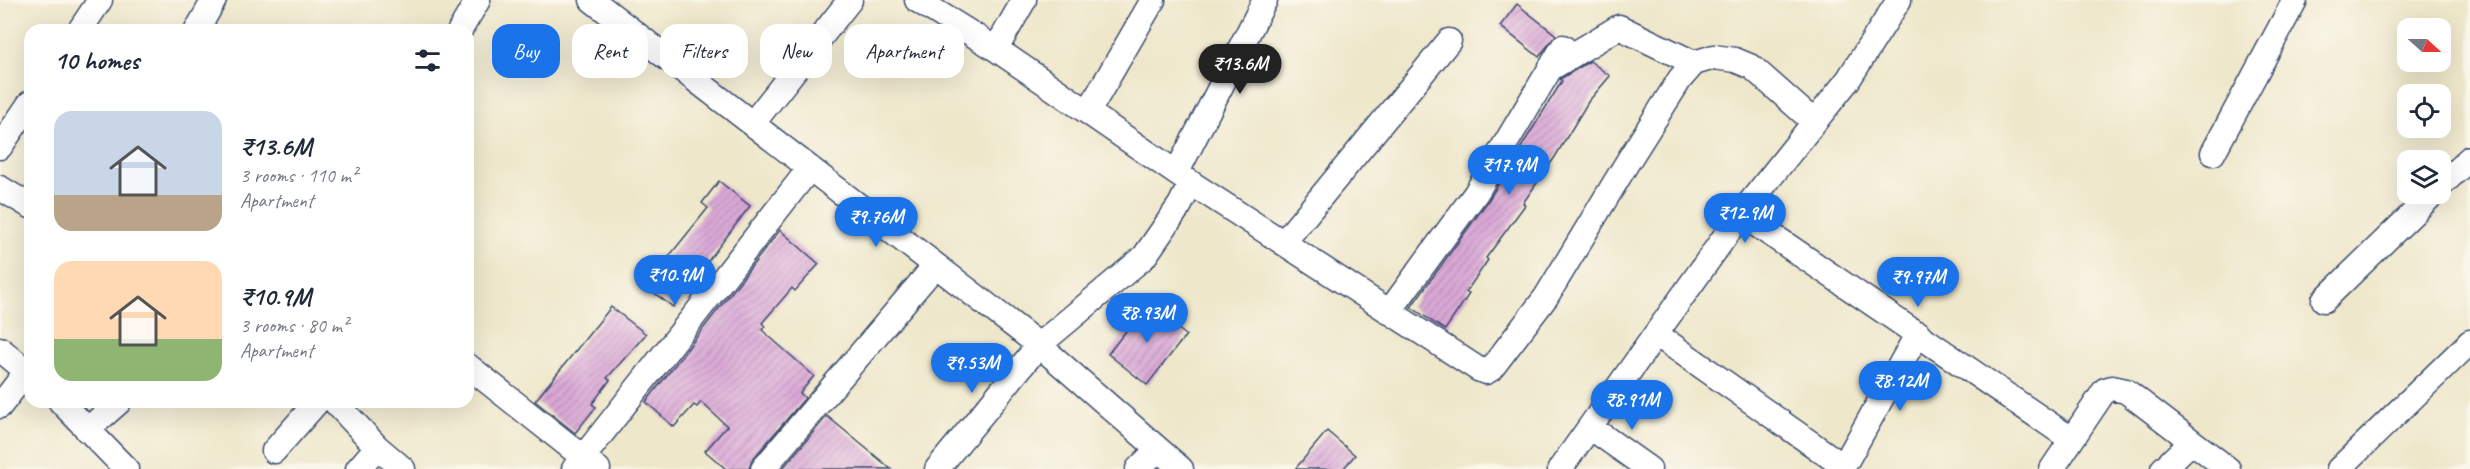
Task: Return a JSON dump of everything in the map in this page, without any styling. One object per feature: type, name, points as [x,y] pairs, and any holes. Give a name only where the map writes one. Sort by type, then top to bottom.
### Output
[{"type":"street","points":[[84,24],[100,0]]},
{"type":"street","points":[[200,24],[214,0]]},
{"type":"street","points":[[464,24],[478,0]]},
{"type":"street","points":[[592,0],[753,123],[934,267],[1039,345],[1181,469]]},
{"type":"street","points":[[753,123],[849,0]]},
{"type":"street","points":[[917,0],[996,49],[1283,243],[1486,372],[1491,369],[1546,297],[1642,138],[1680,79],[1694,63],[1714,57],[1735,60],[1752,67],[1814,122]]},
{"type":"street","points":[[996,49],[1024,0]]},
{"type":"street","points":[[1088,112],[1153,0]]},
{"type":"street","points":[[937,469],[1039,345],[1144,257],[1180,205],[1184,177],[1265,0]]},
{"type":"street","points":[[1560,469],[1741,214],[1848,80],[1899,0]]},
{"type":"street","points":[[2213,153],[2295,0]]},
{"type":"street","points":[[1551,68],[1618,27],[1694,63]]},
{"type":"street","points":[[1283,243],[1449,41]]},
{"type":"street","points":[[1389,312],[1476,193],[1563,47]]},
{"type":"street","points":[[0,147],[24,112]]},
{"type":"street","points":[[2451,176],[2470,158]]},
{"type":"street","points":[[474,371],[585,465],[810,168]]},
{"type":"street","points":[[0,188],[24,202]]},
{"type":"street","points":[[2324,300],[2423,204]]},
{"type":"street","points":[[1741,214],[1918,333],[2071,440]]},
{"type":"street","points":[[762,469],[934,267]]},
{"type":"street","points":[[1656,334],[1843,468],[1918,333]]},
{"type":"street","points":[[2339,469],[2470,342]]},
{"type":"street","points":[[0,349],[24,369]]},
{"type":"street","points":[[0,406],[24,379]]},
{"type":"street","points":[[2052,469],[2105,390],[2112,388],[2126,391],[2228,469]]},
{"type":"street","points":[[67,408],[126,469]]},
{"type":"street","points":[[87,430],[112,408]]},
{"type":"street","points":[[274,451],[311,408]]},
{"type":"street","points":[[341,408],[377,447],[403,469]]},
{"type":"street","points":[[1590,428],[1649,469]]},
{"type":"street","points":[[2163,469],[2191,442]]},
{"type":"street","points":[[358,469],[377,447]]},
{"type":"street","points":[[1138,469],[1158,449]]},
{"type":"building","points":[[1517,4],[1556,35],[1539,57],[1500,26]]},
{"type":"building","points":[[1590,61],[1610,76],[1588,102],[1555,157],[1523,203],[1525,205],[1486,258],[1488,260],[1466,292],[1469,294],[1445,330],[1411,307],[1488,201],[1562,81],[1560,79]]},
{"type":"building","points":[[719,181],[750,206],[673,307],[645,286],[708,208],[702,203]]},
{"type":"building","points":[[780,230],[819,264],[795,291],[792,288],[762,323],[765,326],[762,330],[814,376],[800,393],[805,398],[752,460],[749,469],[726,469],[705,451],[727,426],[701,402],[697,407],[694,405],[674,427],[646,402]]},
{"type":"building","points":[[1147,304],[1186,335],[1147,385],[1108,354]]},
{"type":"building","points":[[611,307],[646,334],[607,378],[610,380],[592,404],[596,407],[575,433],[535,401]]},
{"type":"building","points":[[827,416],[850,435],[891,469],[782,469]]},
{"type":"building","points":[[1327,431],[1355,455],[1343,469],[1295,469]]}]
